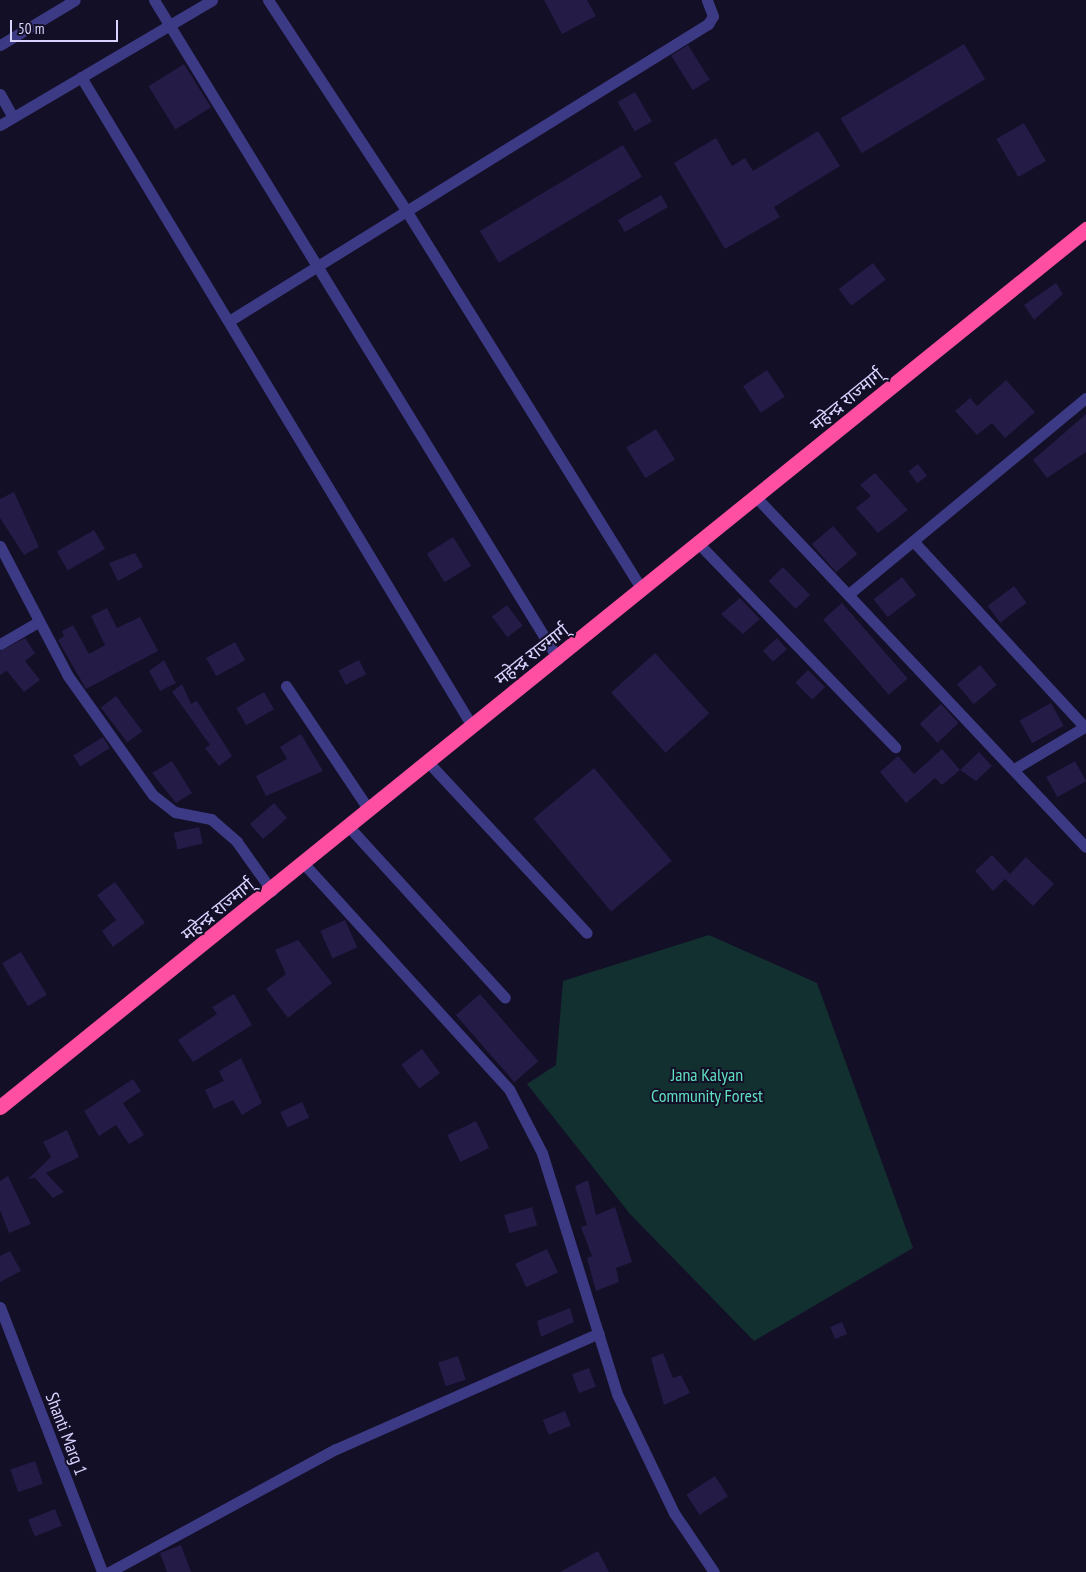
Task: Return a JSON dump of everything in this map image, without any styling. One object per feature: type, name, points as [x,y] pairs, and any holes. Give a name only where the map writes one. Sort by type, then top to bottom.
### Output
[{"type":"highway","name":"महेन्द्र राज्मार्ग्","points":[[0,1107],[305,865],[472,726],[558,659],[755,496],[1086,229]]},
{"type":"street","points":[[0,45],[75,0]]},
{"type":"street","points":[[154,0],[168,26],[558,659]]},
{"type":"street","points":[[0,125],[212,0]]},
{"type":"street","points":[[268,0],[408,212],[642,590]]},
{"type":"street","points":[[229,321],[408,212],[708,24],[713,16],[706,0]]},
{"type":"street","points":[[82,77],[472,726]]},
{"type":"street","points":[[0,94],[13,117]]},
{"type":"street","points":[[850,594],[1086,398]]},
{"type":"street","points":[[755,496],[850,594],[1086,847]]},
{"type":"street","points":[[914,542],[1085,726],[1014,769]]},
{"type":"street","points":[[698,543],[895,747]]},
{"type":"street","points":[[0,546],[38,622],[68,676],[153,795],[175,812],[211,819],[237,842],[272,891]]},
{"type":"street","points":[[0,644],[38,622]]},
{"type":"street","points":[[286,686],[369,810]]},
{"type":"street","points":[[428,762],[588,933]]},
{"type":"street","points":[[349,828],[505,998]]},
{"type":"street","points":[[305,865],[509,1089],[542,1153],[617,1394],[671,1506],[714,1572]]},
{"type":"street","name":"Shanti Marg 1","points":[[0,1308],[102,1572]]},
{"type":"street","points":[[109,1572],[336,1449],[599,1333]]},
{"type":"green space","name":"Jana Kalyan Community Forest","points":[[709,935],[817,983],[913,1248],[754,1341],[630,1214],[527,1084],[556,1065],[563,981]]},
{"type":"building","points":[[544,0],[587,0],[596,16],[562,34]]},
{"type":"building","points":[[964,44],[985,79],[862,153],[841,118]]},
{"type":"building","points":[[688,45],[710,80],[693,90],[671,56]]},
{"type":"building","points":[[184,64],[211,107],[175,130],[148,86]]},
{"type":"building","points":[[635,92],[652,121],[635,131],[618,102]]},
{"type":"building","points":[[1024,123],[1046,161],[1018,177],[996,139]]},
{"type":"building","points":[[818,131],[840,166],[774,207],[780,217],[725,249],[674,163],[716,138],[732,166],[745,158],[753,171]]},
{"type":"building","points":[[623,145],[642,177],[499,263],[480,231]]},
{"type":"building","points":[[661,195],[668,207],[625,232],[618,220]]},
{"type":"building","points":[[873,263],[886,280],[851,306],[839,289]]},
{"type":"building","points":[[1056,283],[1063,294],[1034,320],[1024,305]]},
{"type":"building","points":[[767,370],[785,397],[761,413],[743,386]]},
{"type":"building","points":[[1006,380],[1035,412],[1005,438],[992,423],[977,435],[955,411],[970,398],[977,406]]},
{"type":"building","points":[[1086,414],[1086,452],[1047,478],[1033,460]]},
{"type":"building","points":[[656,429],[675,460],[645,478],[626,448]]},
{"type":"building","points":[[918,464],[927,476],[917,483],[908,471]]},
{"type":"building","points":[[875,473],[908,510],[878,533],[856,508],[871,496],[860,485]]},
{"type":"building","points":[[14,492],[39,547],[24,555],[0,518],[0,499]]},
{"type":"building","points":[[833,526],[857,554],[836,572],[812,544]]},
{"type":"building","points":[[94,530],[105,549],[68,571],[57,552]]},
{"type":"building","points":[[453,537],[471,566],[445,582],[427,553]]},
{"type":"building","points":[[135,553],[143,567],[118,581],[109,563]]},
{"type":"building","points":[[783,567],[810,595],[796,609],[769,581]]},
{"type":"building","points":[[902,577],[916,595],[888,617],[874,599]]},
{"type":"building","points":[[1014,586],[1027,603],[1000,623],[988,606]]},
{"type":"building","points":[[740,598],[760,619],[743,634],[721,614]]},
{"type":"building","points":[[842,603],[908,678],[889,695],[823,619]]},
{"type":"building","points":[[507,605],[523,626],[507,637],[492,616]]},
{"type":"building","points":[[107,608],[117,628],[140,617],[158,651],[86,689],[58,640],[64,636],[62,631],[73,625],[89,654],[105,645],[91,616]]},
{"type":"building","points":[[25,638],[35,653],[25,661],[40,680],[24,692],[7,671],[0,675],[0,651]]},
{"type":"building","points":[[777,638],[787,649],[773,662],[763,651]]},
{"type":"building","points":[[235,642],[245,660],[216,676],[206,658]]},
{"type":"building","points":[[655,653],[709,713],[665,753],[611,692]]},
{"type":"building","points":[[164,660],[176,683],[160,691],[149,671]]},
{"type":"building","points":[[359,660],[366,674],[346,685],[339,670]]},
{"type":"building","points":[[980,665],[997,685],[974,704],[957,684]]},
{"type":"building","points":[[808,670],[825,687],[812,700],[795,683]]},
{"type":"building","points":[[182,684],[191,704],[197,701],[232,756],[219,766],[205,748],[210,745],[172,692]]},
{"type":"building","points":[[264,692],[274,709],[246,725],[236,708]]},
{"type":"building","points":[[116,696],[142,731],[127,743],[101,707]]},
{"type":"building","points":[[1051,703],[1064,726],[1032,743],[1020,720]]},
{"type":"building","points":[[941,704],[959,723],[938,743],[920,724]]},
{"type":"building","points":[[301,734],[323,771],[266,796],[256,776],[287,759],[280,747]]},
{"type":"building","points":[[103,737],[110,748],[80,767],[73,756]]},
{"type":"building","points":[[942,749],[960,770],[942,785],[935,778],[906,803],[880,772],[898,756],[914,774]]},
{"type":"building","points":[[979,752],[992,766],[976,781],[960,770]]},
{"type":"building","points":[[172,761],[192,793],[176,803],[152,773]]},
{"type":"building","points":[[1075,761],[1086,781],[1057,797],[1046,777]]},
{"type":"building","points":[[594,768],[672,861],[611,911],[533,819]]},
{"type":"building","points":[[274,803],[287,818],[263,839],[250,824]]},
{"type":"building","points":[[199,827],[203,844],[177,849],[174,833]]},
{"type":"building","points":[[992,855],[1010,874],[1026,857],[1054,884],[1033,906],[1005,879],[993,891],[975,871]]},
{"type":"building","points":[[115,882],[145,923],[113,947],[102,931],[116,920],[97,895]]},
{"type":"building","points":[[345,920],[357,947],[333,958],[320,931]]},
{"type":"building","points":[[298,940],[332,983],[288,1018],[266,989],[286,974],[275,950]]},
{"type":"building","points":[[21,952],[47,995],[28,1006],[2,963]]},
{"type":"building","points":[[234,994],[252,1025],[193,1062],[178,1040],[217,1014],[212,1007]]},
{"type":"building","points":[[480,994],[538,1061],[514,1082],[456,1015]]},
{"type":"building","points":[[422,1049],[440,1073],[419,1089],[401,1065]]},
{"type":"building","points":[[241,1058],[262,1103],[242,1115],[233,1100],[214,1109],[205,1090],[224,1081],[219,1071]]},
{"type":"building","points":[[133,1079],[141,1091],[123,1103],[144,1135],[129,1144],[116,1125],[99,1136],[84,1111]]},
{"type":"building","points":[[302,1102],[309,1117],[287,1128],[280,1112]]},
{"type":"building","points":[[476,1121],[489,1148],[460,1162],[447,1135]]},
{"type":"building","points":[[67,1130],[79,1157],[46,1173],[64,1192],[53,1198],[35,1178],[28,1179],[51,1157],[43,1142]]},
{"type":"building","points":[[8,1176],[31,1224],[9,1233],[0,1210],[0,1181]]},
{"type":"building","points":[[588,1180],[596,1215],[615,1207],[632,1262],[616,1268],[619,1282],[596,1291],[587,1258],[592,1256],[581,1227],[587,1225],[575,1186]]},
{"type":"building","points":[[532,1207],[537,1225],[509,1233],[504,1215]]},
{"type":"building","points":[[547,1249],[558,1273],[526,1287],[515,1264]]},
{"type":"building","points":[[10,1251],[21,1271],[0,1282],[0,1256]]},
{"type":"building","points":[[570,1308],[574,1322],[541,1337],[537,1321]]},
{"type":"building","points":[[842,1322],[847,1334],[835,1339],[830,1327]]},
{"type":"building","points":[[663,1353],[673,1378],[681,1375],[690,1393],[664,1405],[651,1358]]},
{"type":"building","points":[[458,1356],[466,1380],[446,1386],[438,1362]]},
{"type":"building","points":[[589,1368],[596,1387],[579,1393],[572,1374]]},
{"type":"building","points":[[565,1411],[571,1426],[549,1435],[543,1420]]},
{"type":"building","points":[[35,1461],[43,1484],[18,1492],[10,1469]]},
{"type":"building","points":[[715,1476],[728,1496],[700,1515],[686,1495]]},
{"type":"building","points":[[55,1509],[62,1526],[35,1537],[28,1520]]},
{"type":"building","points":[[181,1545],[191,1572],[167,1572],[160,1553]]},
{"type":"building","points":[[598,1551],[609,1572],[560,1572]]}]
